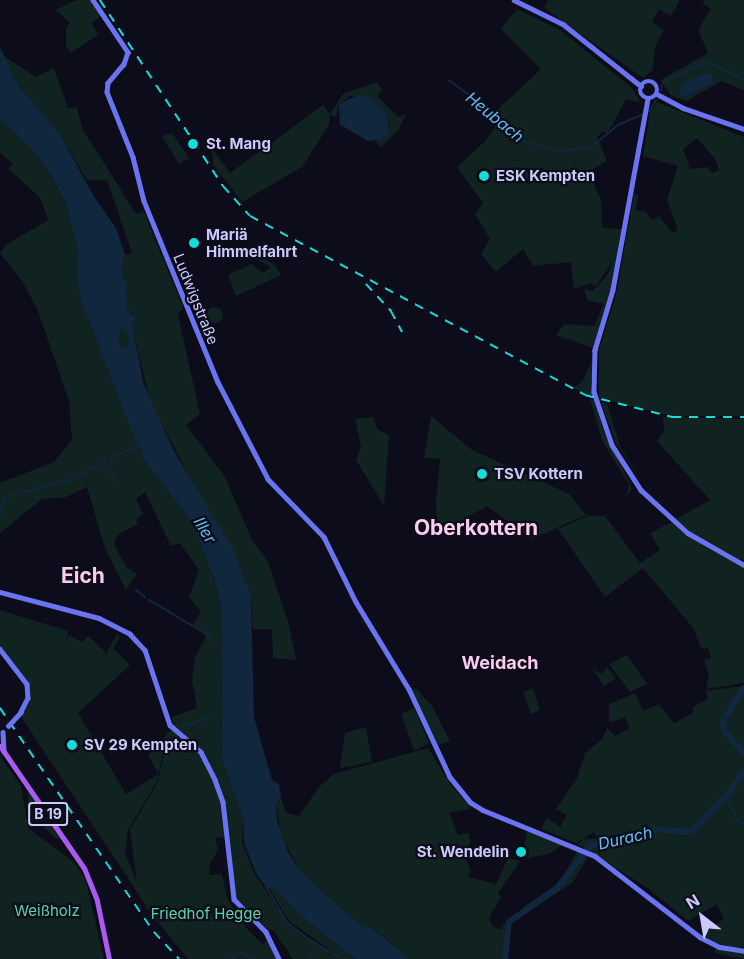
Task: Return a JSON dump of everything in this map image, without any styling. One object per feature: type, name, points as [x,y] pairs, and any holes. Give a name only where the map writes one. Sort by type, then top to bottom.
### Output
[{"type":"main road","name":"B 19","points":[[2,749],[84,868],[97,901],[109,959]]},
{"type":"street","name":"Ludwigstraße","points":[[93,0],[128,52],[124,64],[108,83],[107,92],[133,157],[144,201],[218,382],[268,479],[319,530],[351,592],[409,689],[437,755],[461,792],[497,818],[589,853],[624,876],[690,929],[720,947],[744,951]]},
{"type":"street","points":[[514,0],[563,24],[641,86]]},
{"type":"street","points":[[641,86],[653,82],[657,94],[683,108],[744,129]]},
{"type":"street","points":[[641,86],[641,94],[648,99]]},
{"type":"street","points":[[648,99],[657,94]]},
{"type":"street","points":[[648,99],[622,242],[593,362],[594,392],[603,425],[627,470],[659,508],[696,539],[744,565]]},
{"type":"street","points":[[0,592],[99,618],[130,634],[145,650],[170,725],[201,752],[223,802],[234,899],[266,932],[279,959]]},
{"type":"street","points":[[0,649],[27,684],[28,698],[21,712],[2,732],[2,749]]},
{"type":"green space","points":[[77,0],[91,0],[102,15],[92,23],[98,35],[71,53],[66,47],[66,28],[70,23],[55,10]]},
{"type":"green space","points":[[548,0],[680,0],[671,16],[659,9],[652,22],[664,30],[655,47],[653,70],[643,78],[544,8]]},
{"type":"green space","points":[[705,0],[744,0],[744,90],[721,81],[687,101],[671,96],[661,80],[708,53],[698,30],[711,9],[702,3]]},
{"type":"green space","points":[[517,9],[560,30],[632,88],[640,102],[626,99],[607,134],[603,131],[597,137],[607,161],[588,172],[601,200],[602,228],[622,229],[614,259],[596,286],[591,283],[574,289],[571,262],[533,266],[523,249],[496,272],[481,254],[490,239],[475,214],[483,203],[457,167],[485,141],[500,120],[493,114],[541,69],[501,29]]},
{"type":"green space","points":[[4,56],[36,77],[54,68],[68,108],[77,107],[82,128],[136,214],[144,212],[183,308],[178,315],[200,414],[186,425],[224,475],[251,538],[268,562],[289,625],[296,660],[273,658],[272,629],[253,629],[251,595],[150,401],[132,325],[133,314],[126,307],[127,285],[121,271],[125,255],[132,253],[107,180],[87,180],[60,134],[18,85]]},
{"type":"green space","points":[[377,82],[382,90],[377,96],[398,117],[406,114],[399,129],[381,148],[375,140],[380,139],[389,126],[387,115],[373,98],[350,96],[339,104],[336,117],[330,115],[329,125],[302,167],[242,202],[214,166],[211,147],[230,173],[323,105],[330,114],[343,94]]},
{"type":"green space","points":[[657,102],[744,137],[744,416],[672,416],[599,398],[599,351],[617,291],[634,194],[638,195],[636,210],[645,212],[653,220],[659,216],[673,233],[678,230],[667,200],[678,166],[643,156],[650,113]],"holes":[[[697,138],[715,159],[719,170],[712,173],[708,167],[690,169],[683,149]]]},
{"type":"green space","name":"Friedhof Hegge","points":[[0,120],[33,150],[49,171],[66,204],[78,251],[78,285],[83,306],[144,460],[193,524],[204,545],[221,605],[222,761],[243,817],[242,842],[254,873],[287,923],[335,956],[349,955],[355,959],[293,959],[274,931],[267,928],[235,896],[226,837],[215,838],[218,850],[210,864],[209,875],[222,874],[227,898],[247,929],[262,944],[269,940],[277,959],[188,959],[152,915],[20,715],[30,702],[30,688],[0,646],[0,610],[68,631],[65,641],[69,635],[82,642],[88,636],[106,652],[103,659],[117,634],[120,637],[113,648],[130,665],[78,713],[126,794],[158,774],[157,781],[128,830],[125,853],[137,883],[130,829],[158,782],[164,754],[163,739],[173,727],[172,717],[197,708],[192,681],[195,657],[207,635],[192,627],[201,612],[189,597],[199,570],[180,543],[171,546],[145,492],[136,498],[143,514],[136,519],[138,524],[117,535],[114,545],[127,568],[137,574],[126,590],[105,548],[87,487],[66,497],[42,499],[0,533],[0,483],[54,462],[72,440],[69,401],[38,311],[24,284],[0,253],[6,245],[48,220],[40,198],[8,168],[13,164],[0,152]]},
{"type":"green space","points":[[172,133],[189,158],[179,164],[162,136]]},
{"type":"green space","points":[[621,237],[611,289],[593,348],[556,335],[564,324],[594,326],[604,304],[587,300],[584,289],[593,291],[608,274]]},
{"type":"green space","points":[[251,251],[275,265],[281,275],[236,296],[228,275],[251,264],[263,273],[271,267],[255,258]]},
{"type":"green space","points":[[215,307],[221,309],[223,315],[221,321],[215,323],[209,321],[207,315],[209,309]]},
{"type":"green space","points":[[122,328],[129,338],[126,348],[120,346],[118,337]]},
{"type":"green space","points":[[592,361],[593,396],[573,388],[582,382]]},
{"type":"green space","points":[[590,399],[594,400],[604,432],[631,486],[631,491],[626,496],[629,485],[602,440]]},
{"type":"green space","points":[[601,402],[607,404],[620,446],[643,483],[616,443]]},
{"type":"green space","name":"TSV Kottern","points":[[431,416],[472,450],[569,494],[586,515],[532,539],[487,506],[442,531],[437,524],[436,501],[440,459],[424,458]]},
{"type":"green space","points":[[373,417],[378,430],[389,435],[384,506],[356,460],[361,447],[355,419]]},
{"type":"green space","points":[[663,417],[744,419],[744,560],[739,559],[744,563],[697,538],[676,519],[710,500],[657,441],[664,432]]},
{"type":"green space","points":[[588,516],[605,516],[640,563],[660,550],[650,533],[672,522],[707,548],[744,567],[744,683],[706,689],[709,675],[704,660],[711,658],[708,648],[701,649],[694,629],[643,568],[605,597],[558,529]]},
{"type":"green space","points":[[627,655],[647,684],[630,692],[609,664]]},
{"type":"green space","points":[[607,667],[616,678],[604,686],[592,668],[601,674]]},
{"type":"green space","points":[[744,686],[744,947],[737,948],[722,945],[702,934],[724,919],[717,904],[688,921],[649,889],[578,844],[583,839],[597,838],[594,832],[576,843],[541,829],[547,818],[560,827],[567,815],[556,809],[577,778],[585,753],[602,739],[607,728],[615,736],[630,728],[625,717],[609,723],[609,704],[635,693],[643,711],[659,704],[674,723],[693,713],[693,707],[708,699],[706,691]]},
{"type":"green space","points":[[416,688],[432,706],[450,741],[435,746],[411,690]]},
{"type":"green space","points":[[533,688],[540,710],[531,714],[523,692]]},
{"type":"green space","points":[[414,708],[429,743],[414,751],[401,714]]},
{"type":"green space","points":[[366,727],[372,762],[340,768],[345,733]]},
{"type":"green space","points":[[162,740],[163,754],[159,773],[148,756]]},
{"type":"green space","points":[[428,748],[451,785],[468,804],[469,809],[449,813],[458,835],[468,833],[471,842],[462,852],[471,870],[468,877],[496,884],[508,858],[520,861],[498,893],[501,897],[489,918],[492,926],[500,930],[510,917],[506,959],[410,959],[373,928],[362,926],[300,871],[282,837],[276,804],[281,798],[286,813],[299,816],[319,787],[334,774]]},
{"type":"green space","name":"Weißholz","points":[[0,756],[21,786],[28,828],[75,863],[86,881],[104,959],[0,959]]},
{"type":"green space","points":[[28,789],[63,840],[55,838],[33,816],[28,808]]},
{"type":"green space","points":[[527,831],[564,844],[549,854],[522,859]]},
{"type":"green space","points":[[578,850],[589,856],[572,883],[525,914],[522,908],[559,883]]},
{"type":"green space","points":[[268,886],[274,887],[298,914],[347,953],[336,954],[289,921]]},
{"type":"green space","points":[[715,947],[744,953],[744,959],[715,953]]},
{"type":"water","name":"Iller","points":[[0,47],[18,85],[60,134],[93,195],[116,228],[125,255],[121,271],[127,285],[126,307],[136,319],[132,325],[144,385],[175,453],[233,548],[251,595],[254,717],[272,780],[279,784],[281,798],[276,804],[277,820],[288,852],[300,871],[318,888],[362,926],[372,928],[410,959],[355,959],[298,914],[274,887],[267,889],[256,873],[244,843],[243,817],[222,761],[221,605],[214,578],[193,524],[144,460],[129,424],[83,306],[78,285],[78,251],[66,204],[49,171],[33,150],[0,120]],"holes":[[[122,328],[129,338],[126,348],[120,346],[118,337]]]},
{"type":"water","points":[[707,73],[712,74],[713,83],[685,97],[680,94],[680,88],[689,80]]},
{"type":"water","points":[[360,94],[373,98],[387,115],[389,133],[380,139],[368,141],[340,125],[339,104]]},
{"type":"waterway","name":"Heubach","points":[[663,82],[707,62],[744,79]]},
{"type":"waterway","name":"Heubach","points":[[449,80],[509,124],[526,142],[555,151],[590,148],[618,125],[642,115]]},
{"type":"waterway","name":"Heubach","points":[[661,91],[662,85]]},
{"type":"waterway","name":"Heubach","points":[[649,112],[656,101]]},
{"type":"waterway","points":[[111,458],[137,446]]},
{"type":"waterway","points":[[0,515],[6,497],[72,479],[106,461]]},
{"type":"waterway","points":[[110,468],[119,486]]},
{"type":"waterway","points":[[137,590],[145,597]]},
{"type":"waterway","points":[[149,600],[207,634],[211,641]]},
{"type":"waterway","name":"Durach","points":[[744,688],[723,720],[724,731],[744,753]]},
{"type":"waterway","points":[[181,727],[215,716]]},
{"type":"waterway","name":"Durach","points":[[505,959],[509,922],[557,888],[590,846],[651,829],[691,832],[729,793],[744,770]]},
{"type":"waterway","points":[[727,795],[737,820],[744,824]]},
{"type":"waterway","points":[[266,886],[287,922],[310,940],[336,955],[350,953]]},
{"type":"waterway","points":[[308,959],[319,947]]},
{"type":"waterway","points":[[231,959],[243,953],[253,959]]},
{"type":"railway","points":[[100,0],[223,186],[250,216],[585,395],[672,417],[744,417]]},
{"type":"railway","points":[[366,284],[391,311],[402,332]]},
{"type":"railway","points":[[0,708],[154,932],[179,959]]},
{"type":"place","name":"St. Mang","points":[[193,144]]},
{"type":"place","name":"ESK Kempten","points":[[484,176]]},
{"type":"place","name":"Mariä Himmelfahrt","points":[[194,243]]},
{"type":"place","name":"TSV Kottern","points":[[482,474]]},
{"type":"place","name":"SV 29 Kempten","points":[[72,745]]},
{"type":"place","name":"St. Wendelin","points":[[521,852]]},
{"type":"district","name":"Oberkottern","points":[[476,528]]},
{"type":"district","name":"Eich","points":[[83,576]]},
{"type":"district","name":"Weidach","points":[[500,663]]}]
